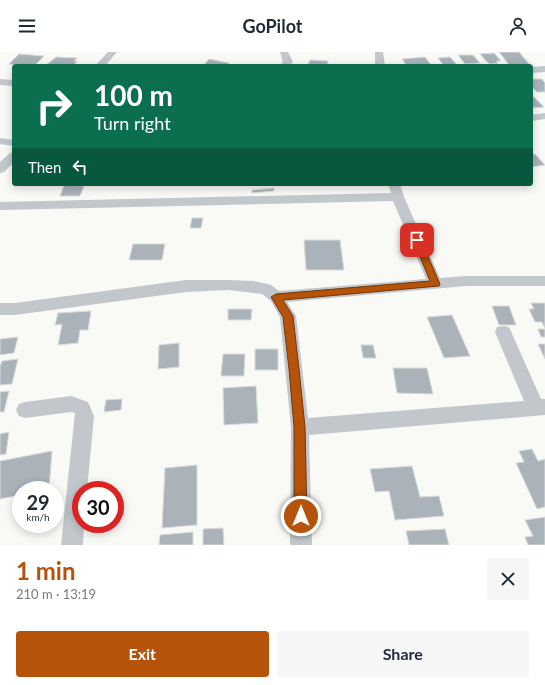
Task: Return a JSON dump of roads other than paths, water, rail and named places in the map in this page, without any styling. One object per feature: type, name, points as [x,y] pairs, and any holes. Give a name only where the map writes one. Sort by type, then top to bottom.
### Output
[{"type":"street","points":[[102,64],[113,52]]},
{"type":"street","points":[[284,52],[288,62],[286,64]]},
{"type":"street","points":[[379,52],[380,64]]},
{"type":"street","points":[[533,70],[545,69]]},
{"type":"street","points":[[0,82],[12,83]]},
{"type":"street","points":[[533,118],[545,116]]},
{"type":"street","points":[[0,141],[12,143]]},
{"type":"street","points":[[0,169],[12,157]]},
{"type":"street","points":[[395,186],[436,284]]},
{"type":"street","points":[[0,206],[398,197]]},
{"type":"street","points":[[276,297],[466,281],[545,281]]},
{"type":"street","points":[[0,309],[15,309],[186,286],[214,285],[266,289],[276,297],[288,316],[300,427],[301,545]]},
{"type":"street","points":[[300,427],[541,407],[503,332]]},
{"type":"street","points":[[25,410],[71,404],[82,408],[85,416],[72,545]]}]
